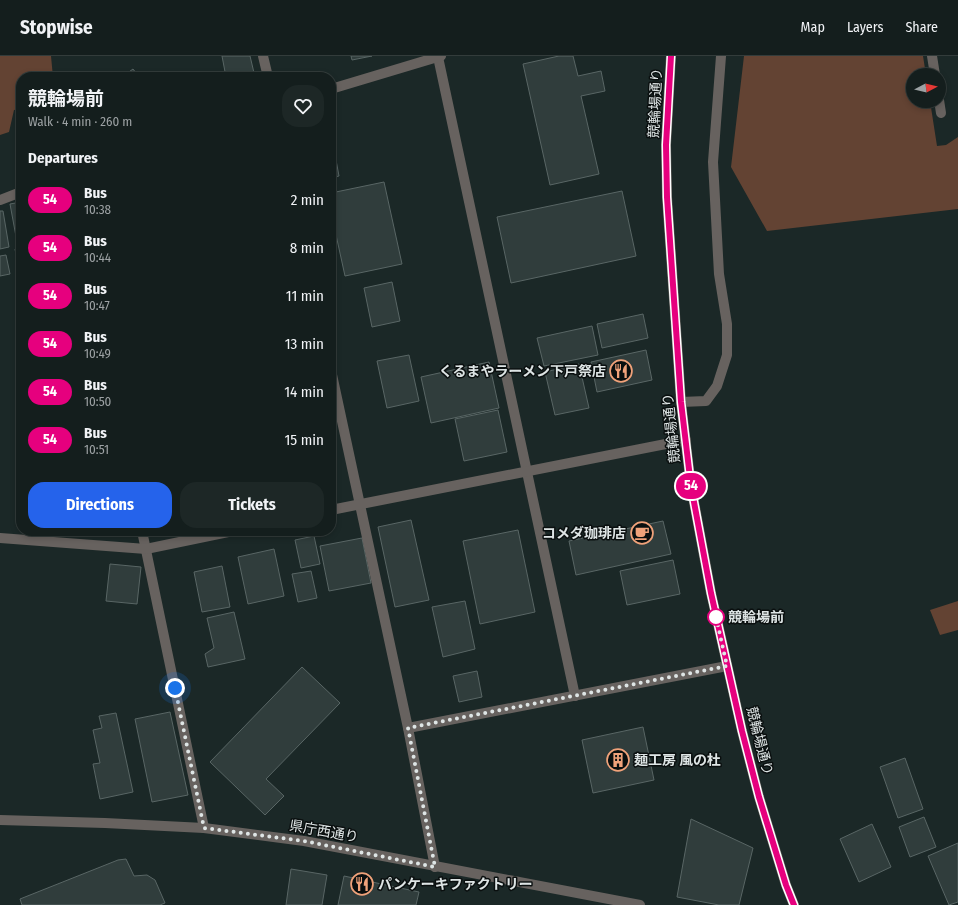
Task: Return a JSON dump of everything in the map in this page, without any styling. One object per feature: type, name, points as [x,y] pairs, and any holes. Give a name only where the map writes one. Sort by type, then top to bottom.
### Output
[{"type":"street","points":[[263,56],[267,72]]},
{"type":"street","points":[[336,87],[439,56],[576,696]]},
{"type":"street","name":"競輪場通り","points":[[671,56],[666,145],[667,197],[681,402],[691,486],[709,586],[759,797],[786,885],[794,905]]},
{"type":"street","points":[[681,402],[706,401],[717,386],[727,355],[726,324],[719,274],[713,162],[721,56]]},
{"type":"street","points":[[932,56],[934,68]]},
{"type":"street","points":[[940,108],[941,114]]},
{"type":"street","points":[[0,200],[16,194]]},
{"type":"street","points":[[336,393],[408,728],[435,867]]},
{"type":"street","points":[[336,509],[686,440]]},
{"type":"street","points":[[143,536],[204,828]]},
{"type":"street","points":[[0,538],[146,549],[208,536]]},
{"type":"street","points":[[408,728],[727,666]]},
{"type":"street","name":"県庁西通り","points":[[0,818],[204,828],[304,841],[640,905]]},
{"type":"shaded area","points":[[0,56],[51,56],[53,72],[16,72],[16,110],[14,110],[9,132],[0,135]]},
{"type":"shaded area","points":[[744,56],[923,56],[925,68],[906,68],[906,108],[931,108],[937,146],[946,145],[958,137],[958,209],[767,231],[731,167]]},
{"type":"shaded area","points":[[958,601],[958,630],[940,635],[930,610]]},
{"type":"building","points":[[222,56],[250,56],[254,72],[225,72]]},
{"type":"building","points":[[351,56],[372,56],[352,60]]},
{"type":"building","points":[[559,56],[573,56],[578,76],[601,71],[605,91],[581,96],[599,174],[550,185],[523,64]]},
{"type":"building","points":[[336,160],[339,176],[336,177]]},
{"type":"building","points":[[384,182],[402,264],[345,276],[336,235],[336,192]]},
{"type":"building","points":[[622,191],[636,256],[511,283],[497,217]]},
{"type":"building","points":[[16,203],[16,237],[10,204]]},
{"type":"building","points":[[0,211],[3,211],[9,247],[0,249]]},
{"type":"building","points":[[6,255],[10,274],[0,276],[0,256]]},
{"type":"building","points":[[392,282],[400,321],[372,327],[364,288]]},
{"type":"building","points":[[643,314],[648,338],[602,348],[597,324]]},
{"type":"building","points":[[592,326],[598,355],[544,366],[537,338]]},
{"type":"building","name":"くるまやラーメン下戸祭店","points":[[646,350],[652,380],[597,392],[591,362]]},
{"type":"building","points":[[409,355],[419,401],[387,408],[377,361]]},
{"type":"building","points":[[489,362],[499,408],[431,423],[421,377]]},
{"type":"building","points":[[579,364],[589,408],[555,415],[545,372]]},
{"type":"building","points":[[498,410],[507,452],[464,461],[455,419]]},
{"type":"building","points":[[411,520],[429,600],[395,607],[378,527]]},
{"type":"building","points":[[663,521],[671,554],[576,575],[569,541]]},
{"type":"building","points":[[518,530],[535,612],[480,624],[463,541]]},
{"type":"building","points":[[314,536],[320,564],[301,568],[295,540]]},
{"type":"building","points":[[362,538],[371,583],[329,591],[320,546]]},
{"type":"building","points":[[274,549],[284,596],[248,604],[238,557]]},
{"type":"building","points":[[673,560],[680,594],[627,605],[620,571]]},
{"type":"building","points":[[110,564],[141,567],[137,604],[106,601]]},
{"type":"building","points":[[222,566],[230,607],[202,612],[194,572]]},
{"type":"building","points":[[311,571],[317,598],[298,602],[292,574]]},
{"type":"building","points":[[465,601],[475,649],[443,657],[432,607]]},
{"type":"building","points":[[234,612],[245,659],[208,667],[205,654],[214,648],[207,618]]},
{"type":"building","points":[[302,667],[340,703],[266,779],[284,796],[265,815],[210,762]]},
{"type":"building","points":[[477,671],[482,697],[459,702],[453,676]]},
{"type":"building","points":[[170,712],[188,795],[152,802],[135,719]]},
{"type":"building","points":[[116,713],[133,792],[100,799],[93,764],[100,763],[93,730],[102,728],[99,716]]},
{"type":"building","name":"麺工房 風の杜","points":[[643,727],[654,780],[593,793],[582,740]]},
{"type":"building","points":[[905,758],[923,809],[898,818],[880,767]]},
{"type":"building","points":[[924,817],[936,847],[910,857],[899,827]]},
{"type":"building","points":[[691,819],[753,848],[739,905],[719,905],[677,897]]},
{"type":"building","points":[[872,824],[891,867],[859,882],[840,839]]},
{"type":"building","points":[[958,843],[958,902],[949,905],[928,856]]},
{"type":"building","points":[[126,859],[134,876],[147,875],[155,880],[165,903],[160,905],[22,905],[20,899],[118,860]]},
{"type":"building","points":[[291,869],[327,875],[322,905],[286,905]]},
{"type":"building","name":"パンケーキファクトリー","points":[[344,876],[419,892],[416,905],[338,905]]},
{"type":"bus line","name":"54","points":[[671,56],[666,145],[667,197],[681,402],[691,486],[711,593],[742,731],[759,797],[786,885],[794,905]]},
{"type":"place","name":"くるまやラーメン下戸祭店","points":[[621,371]]},
{"type":"place","name":"コメダ珈琲店","points":[[642,533]]},
{"type":"place","name":"競輪場前","points":[[716,617]]},
{"type":"place","name":"麺工房 風の杜","points":[[618,760]]},
{"type":"place","name":"パンケーキファクトリー","points":[[362,884]]},
{"type":"route","points":[[175,688],[204,828],[304,841],[435,867],[408,728],[727,666],[716,617]]}]
